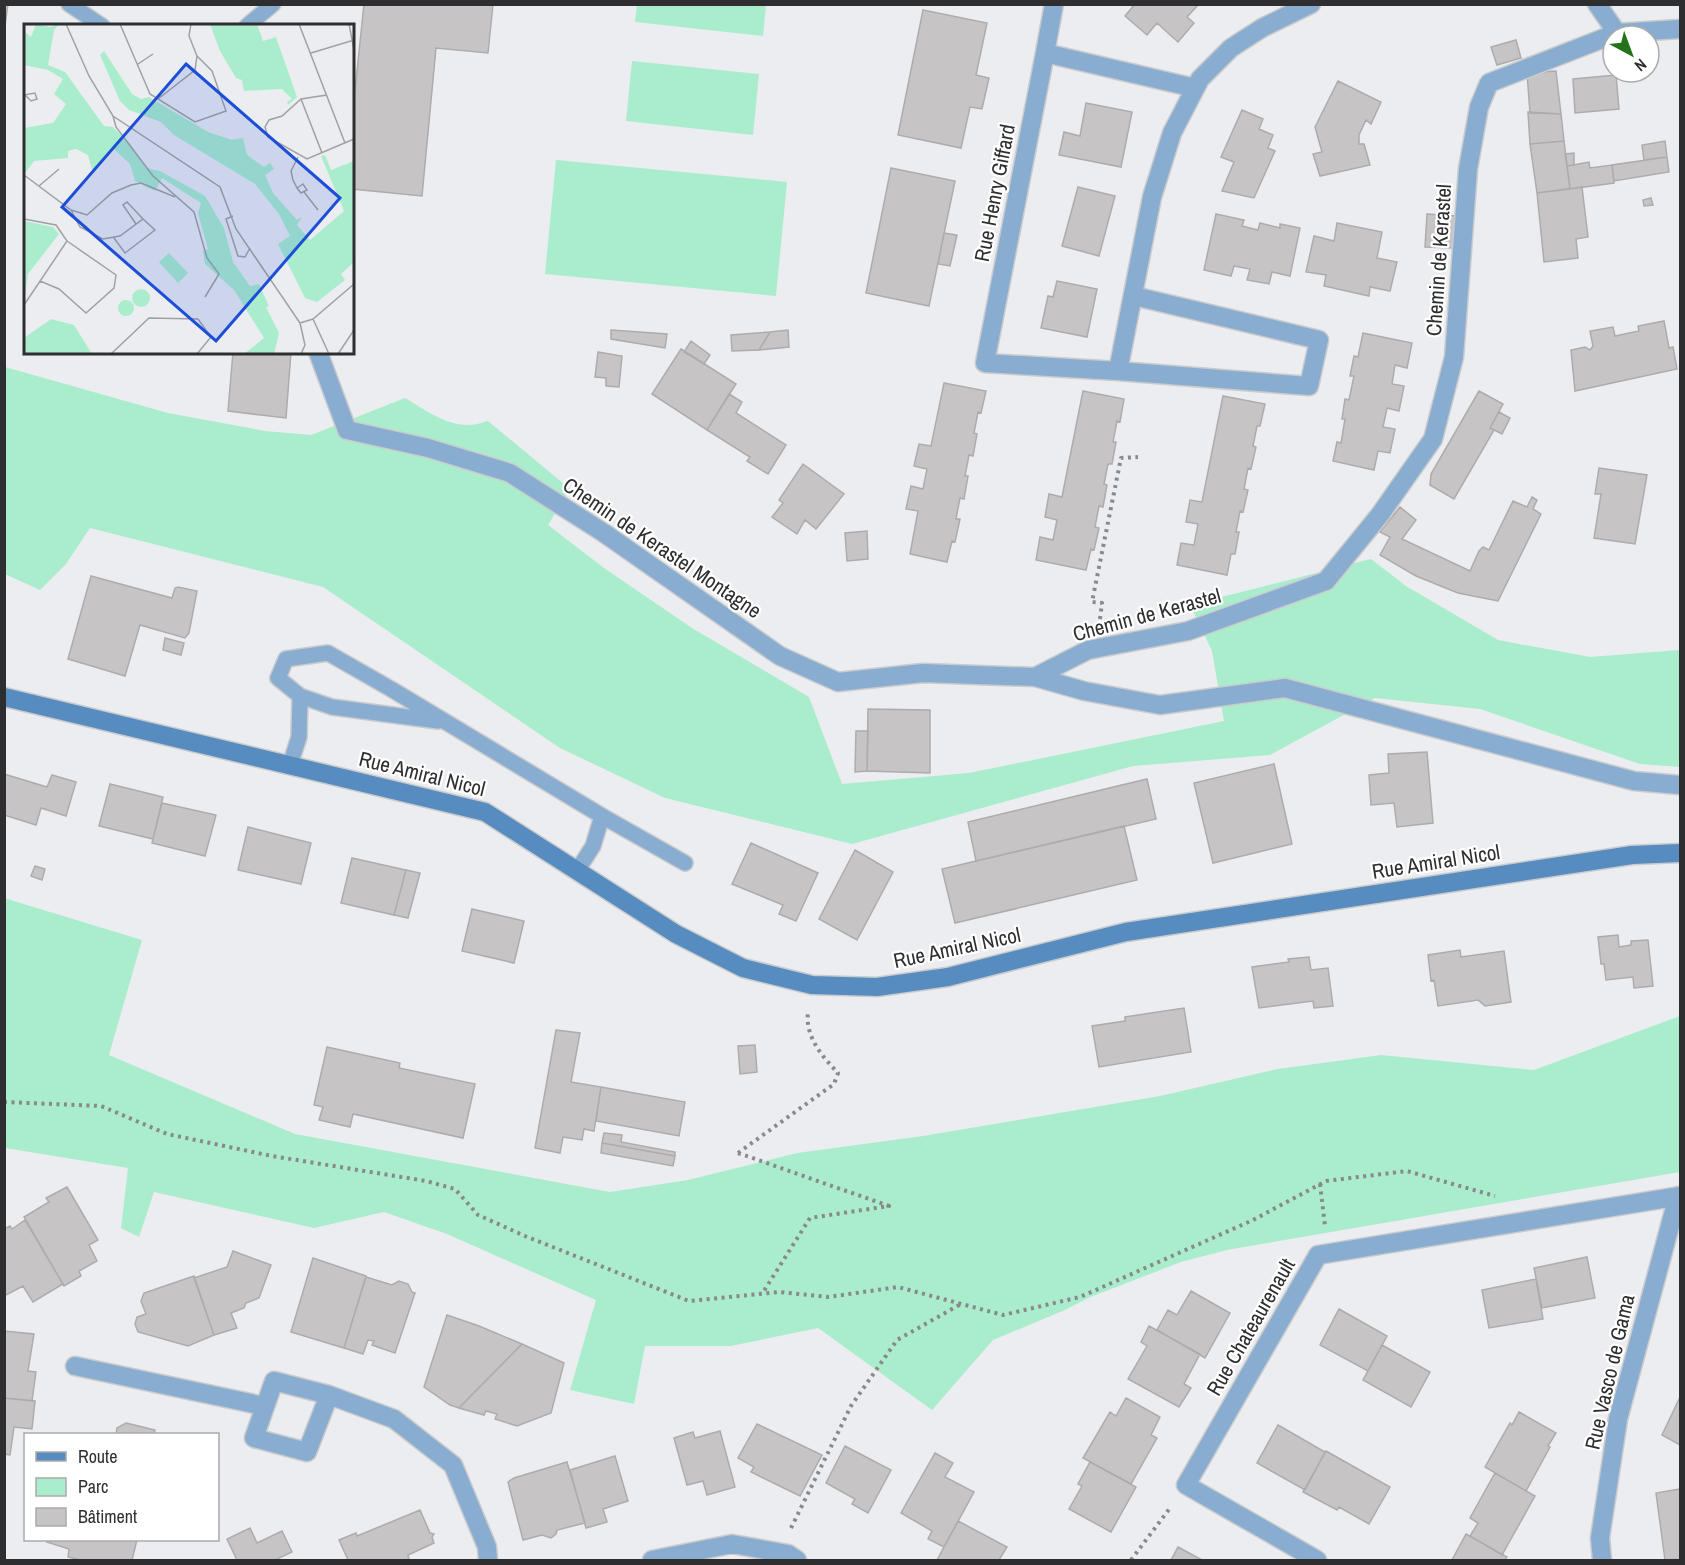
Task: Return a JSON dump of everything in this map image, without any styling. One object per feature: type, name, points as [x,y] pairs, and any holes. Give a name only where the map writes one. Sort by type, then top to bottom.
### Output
[{"type":"street","points":[[1054,4],[1045,53],[1195,88]]},
{"type":"street","points":[[1118,371],[1152,197],[1172,133],[1195,88],[1200,79],[1231,48],[1262,28],[1311,4]]},
{"type":"street","points":[[1597,4],[1611,24]]},
{"type":"street","name":"Chemin de Kerastel","points":[[1661,30],[1680,28]]},
{"type":"street","name":"Chemin de Kerastel","points":[[1035,677],[1088,650],[1188,632],[1326,581],[1379,516],[1433,439],[1454,357],[1468,169],[1479,107],[1489,83],[1601,39]]},
{"type":"street","name":"Rue Henry Giffard","points":[[1045,53],[984,363],[1309,386],[1318,340],[1134,296]]},
{"type":"street","name":"Chemin de Kerastel Montagne","points":[[319,354],[347,430],[429,448],[510,473],[604,532],[780,656],[838,682],[923,673],[1035,677]]},
{"type":"street","points":[[1035,677],[1084,691],[1160,705],[1285,688],[1634,781],[1680,785]]},
{"type":"street","name":"Rue Amiral Nicol","points":[[4,697],[485,812],[676,934],[743,968],[812,985],[877,987],[948,977],[1126,932],[1632,855],[1680,853]]},
{"type":"street","name":"Rue Chateaurenault","points":[[1186,1485],[1318,1255],[1679,1196]]},
{"type":"street","name":"Rue Vasco de Gama","points":[[1602,1560],[1600,1538],[1618,1419],[1679,1196]]},
{"type":"street","points":[[75,1366],[264,1406]]},
{"type":"street","points":[[329,1395],[307,1452],[254,1438],[273,1382],[329,1395],[394,1419],[453,1465],[487,1547],[488,1560]]},
{"type":"street","points":[[1186,1485],[1317,1560]]},
{"type":"street","points":[[652,1560],[732,1544],[788,1554],[797,1560]]},
{"type":"lane","points":[[69,4],[99,24]]},
{"type":"lane","points":[[249,24],[273,4]]},
{"type":"lane","points":[[446,722],[332,706],[300,696],[278,678],[286,659],[327,653],[446,722],[602,816],[685,863]]},
{"type":"lane","points":[[290,765],[299,737],[300,696]]},
{"type":"lane","points":[[577,871],[592,846],[602,816]]},
{"type":"path","points":[[1102,603],[1092,602],[1121,458],[1137,457]]},
{"type":"path","points":[[762,1294],[810,1218],[889,1206],[738,1153],[834,1084],[838,1073],[819,1053],[807,1024]]},
{"type":"path","points":[[4,1102],[101,1106],[167,1134],[272,1156],[426,1181],[455,1189],[478,1215],[689,1301],[778,1292],[828,1297],[898,1287],[1003,1315],[1080,1297],[1252,1220],[1326,1181],[1407,1172],[1522,1204],[1534,1220]]},
{"type":"path","points":[[1320,1184],[1328,1253]]},
{"type":"path","points":[[779,1553],[851,1406],[897,1340],[961,1304]]},
{"type":"path","points":[[1131,1560],[1186,1485]]},
{"type":"green space","points":[[637,5],[766,5],[763,36],[635,22]]},
{"type":"green space","points":[[632,61],[759,74],[753,135],[626,121]]},
{"type":"green space","points":[[556,160],[787,182],[776,296],[545,274]]},
{"type":"green space","points":[[5,367],[168,413],[265,431],[311,435],[405,398],[452,423],[470,425],[488,421],[570,489],[548,525],[604,568],[692,628],[809,697],[842,784],[969,773],[1224,721],[1212,651],[1190,605],[1371,559],[1406,586],[1498,640],[1590,657],[1679,650],[1680,630],[1680,767],[1640,764],[1480,709],[1375,698],[1270,755],[1133,766],[852,844],[665,798],[560,748],[323,587],[90,528],[66,564],[40,590],[5,574]]},
{"type":"green space","points":[[4,898],[142,940],[109,1055],[295,1134],[610,1192],[688,1180],[797,1153],[923,1136],[1160,1096],[1278,1069],[1381,1055],[1534,1070],[1680,1016],[1680,1172],[1227,1250],[1181,1262],[1088,1298],[993,1340],[932,1410],[818,1328],[731,1346],[645,1346],[634,1404],[570,1390],[596,1300],[447,1234],[384,1212],[314,1228],[154,1192],[139,1237],[121,1228],[128,1168],[5,1148]]},
{"type":"building","points":[[4,4],[8,4],[4,33]]},
{"type":"building","points":[[364,4],[493,4],[488,53],[436,48],[422,196],[354,189],[354,100]]},
{"type":"building","points":[[1135,4],[1199,4],[1187,17],[1194,23],[1178,42],[1157,23],[1147,35],[1125,16]]},
{"type":"building","points":[[923,10],[987,23],[976,75],[989,78],[982,109],[970,107],[961,148],[898,135]]},
{"type":"building","points":[[1516,40],[1521,58],[1497,65],[1491,47]]},
{"type":"building","points":[[1556,71],[1561,114],[1530,113],[1527,73]]},
{"type":"building","points":[[1601,76],[1601,84],[1617,84],[1619,109],[1575,113],[1573,79]]},
{"type":"building","points":[[1338,81],[1381,102],[1371,124],[1366,120],[1359,135],[1359,144],[1364,144],[1370,165],[1320,176],[1313,154],[1322,152],[1315,127]]},
{"type":"building","points":[[1086,103],[1132,112],[1121,167],[1059,155],[1064,132],[1080,136]]},
{"type":"building","points":[[1242,110],[1263,119],[1259,129],[1273,135],[1268,148],[1275,151],[1254,198],[1222,191],[1234,162],[1221,157]]},
{"type":"building","points":[[1528,112],[1561,114],[1564,141],[1530,144]]},
{"type":"building","points":[[1564,141],[1570,189],[1537,193],[1530,144]]},
{"type":"building","points":[[1665,141],[1667,157],[1644,160],[1642,145]]},
{"type":"building","points":[[1574,153],[1574,165],[1567,166],[1565,154]]},
{"type":"building","points":[[1667,157],[1669,172],[1614,181],[1612,165]]},
{"type":"building","points":[[1589,162],[1590,168],[1612,165],[1614,183],[1570,189],[1567,166]]},
{"type":"building","points":[[891,168],[955,181],[929,306],[866,293]]},
{"type":"building","points":[[1078,187],[1115,196],[1099,256],[1062,246]]},
{"type":"building","points":[[1582,187],[1588,237],[1576,239],[1578,258],[1544,262],[1537,193]]},
{"type":"building","points":[[1651,198],[1653,205],[1644,206],[1643,200]]},
{"type":"building","points":[[1216,214],[1244,220],[1242,226],[1258,230],[1260,223],[1280,228],[1280,224],[1300,228],[1290,276],[1272,272],[1269,284],[1247,280],[1250,269],[1234,266],[1231,276],[1204,270]]},
{"type":"building","points":[[1427,214],[1456,216],[1454,248],[1425,247]]},
{"type":"building","points":[[1337,223],[1382,232],[1377,258],[1397,262],[1390,291],[1370,287],[1369,296],[1324,286],[1326,275],[1306,272],[1314,236],[1334,241]]},
{"type":"building","points":[[944,233],[957,235],[950,266],[938,264]]},
{"type":"building","points":[[1057,281],[1097,289],[1087,337],[1041,328],[1048,296],[1053,297]]},
{"type":"building","points":[[1664,321],[1669,348],[1673,347],[1677,369],[1575,391],[1571,350],[1585,347],[1590,350],[1593,346],[1590,331],[1613,327],[1615,336],[1639,331],[1638,326]]},
{"type":"building","points":[[611,330],[667,334],[665,348],[611,339]]},
{"type":"building","points":[[788,330],[789,347],[759,350],[770,332]]},
{"type":"building","points":[[770,332],[759,350],[732,351],[731,335]]},
{"type":"building","points":[[1363,333],[1412,343],[1407,368],[1395,365],[1392,384],[1404,386],[1399,411],[1387,408],[1383,427],[1395,429],[1390,453],[1378,451],[1374,470],[1333,461],[1337,442],[1341,443],[1345,419],[1342,419],[1345,399],[1349,400],[1354,376],[1350,376],[1354,356],[1358,357]]},
{"type":"building","points":[[691,341],[710,355],[704,364],[684,352]]},
{"type":"building","points":[[681,349],[736,384],[707,430],[652,394]]},
{"type":"building","points":[[598,352],[622,356],[619,387],[606,386],[606,378],[595,377]]},
{"type":"building","points":[[233,354],[291,354],[286,418],[228,411]]},
{"type":"building","points":[[944,383],[986,391],[981,413],[978,412],[973,456],[969,455],[964,499],[960,498],[956,519],[960,519],[955,542],[952,541],[947,562],[910,554],[918,511],[906,509],[911,486],[923,489],[927,469],[914,466],[919,444],[931,446]]},
{"type":"building","points":[[1083,391],[1124,399],[1120,422],[1117,421],[1113,442],[1116,442],[1112,464],[1108,464],[1104,484],[1107,485],[1103,507],[1099,506],[1095,527],[1099,528],[1086,570],[1036,560],[1040,537],[1053,540],[1057,520],[1045,517],[1049,494],[1062,497]]},
{"type":"building","points":[[1479,391],[1503,404],[1490,428],[1494,430],[1454,499],[1430,485],[1431,474]]},
{"type":"building","points":[[729,394],[742,402],[736,413],[786,445],[768,474],[747,461],[750,457],[707,430]]},
{"type":"building","points":[[1223,396],[1265,404],[1260,426],[1257,426],[1253,446],[1256,447],[1251,469],[1248,468],[1244,489],[1248,490],[1243,512],[1240,511],[1235,554],[1231,554],[1227,575],[1177,565],[1181,543],[1194,545],[1198,524],[1186,522],[1190,500],[1202,502]]},
{"type":"building","points":[[1499,412],[1510,418],[1502,434],[1490,428]]},
{"type":"building","points":[[803,464],[844,494],[816,529],[805,520],[797,534],[772,517],[783,503],[779,500]]},
{"type":"building","points":[[1599,468],[1647,475],[1635,544],[1594,538],[1601,494],[1595,494]]},
{"type":"building","points":[[1532,497],[1537,500],[1533,509],[1541,514],[1498,601],[1458,593],[1416,576],[1380,555],[1390,537],[1380,532],[1400,507],[1416,520],[1402,539],[1470,571],[1479,551],[1483,547],[1489,550],[1513,501],[1527,507]]},
{"type":"building","points":[[867,531],[868,559],[847,561],[845,533]]},
{"type":"building","points":[[91,576],[172,598],[175,588],[178,587],[197,591],[189,633],[185,638],[140,625],[125,676],[68,659]]},
{"type":"building","points":[[165,638],[184,643],[181,655],[163,650]]},
{"type":"building","points":[[868,709],[930,710],[930,773],[867,771]]},
{"type":"building","points":[[856,731],[868,731],[867,771],[855,772]]},
{"type":"building","points":[[1427,752],[1433,823],[1397,827],[1394,803],[1371,805],[1369,775],[1389,773],[1388,754]]},
{"type":"building","points":[[1274,764],[1292,844],[1213,863],[1194,783]]},
{"type":"building","points":[[4,774],[47,787],[52,775],[76,782],[66,816],[41,808],[36,825],[4,815]]},
{"type":"building","points":[[1147,779],[1156,819],[976,861],[968,822]]},
{"type":"building","points":[[110,784],[163,797],[153,839],[99,826]]},
{"type":"building","points":[[162,803],[216,815],[205,856],[152,843]]},
{"type":"building","points":[[1124,826],[1137,880],[955,923],[942,869]]},
{"type":"building","points":[[248,827],[311,843],[301,884],[238,870]]},
{"type":"building","points":[[751,843],[818,873],[796,921],[779,914],[783,905],[732,884]]},
{"type":"building","points":[[855,850],[893,872],[857,940],[819,919]]},
{"type":"building","points":[[352,858],[406,870],[394,915],[341,903]]},
{"type":"building","points":[[35,866],[45,869],[42,880],[31,876]]},
{"type":"building","points":[[406,870],[420,873],[408,918],[394,915]]},
{"type":"building","points":[[472,909],[524,921],[514,963],[462,951]]},
{"type":"building","points":[[1618,935],[1619,947],[1631,945],[1631,941],[1648,940],[1653,986],[1634,988],[1633,977],[1606,980],[1604,964],[1601,964],[1598,937]]},
{"type":"building","points":[[1460,950],[1461,957],[1504,951],[1511,1002],[1485,1006],[1478,1000],[1438,1006],[1434,980],[1431,981],[1428,955]]},
{"type":"building","points":[[1309,957],[1311,970],[1328,968],[1333,1006],[1314,1008],[1313,1001],[1259,1008],[1252,967]]},
{"type":"building","points":[[1184,1008],[1191,1052],[1099,1067],[1092,1026],[1125,1021],[1125,1017]]},
{"type":"building","points":[[556,1030],[580,1033],[571,1082],[601,1087],[594,1131],[584,1129],[582,1140],[563,1137],[560,1153],[535,1148]]},
{"type":"building","points":[[755,1045],[757,1072],[740,1074],[738,1046]]},
{"type":"building","points":[[327,1047],[400,1063],[399,1068],[475,1084],[463,1138],[353,1114],[350,1127],[319,1120],[323,1107],[314,1105]]},
{"type":"building","points":[[601,1087],[685,1102],[679,1136],[596,1121]]},
{"type":"building","points":[[604,1133],[622,1135],[621,1142],[675,1152],[675,1156],[602,1143]]},
{"type":"building","points":[[602,1143],[675,1156],[673,1166],[601,1153]]},
{"type":"building","points":[[67,1187],[98,1240],[89,1245],[97,1261],[79,1271],[81,1276],[64,1286],[24,1217],[49,1202],[46,1198]]},
{"type":"building","points":[[25,1220],[63,1284],[33,1302],[23,1286],[4,1296],[4,1229],[10,1226],[12,1229]]},
{"type":"building","points":[[233,1251],[271,1265],[259,1298],[231,1313],[237,1328],[214,1335],[194,1278],[227,1267]]},
{"type":"building","points":[[1587,1257],[1595,1298],[1542,1308],[1534,1268]]},
{"type":"building","points":[[313,1258],[366,1276],[344,1348],[291,1332]]},
{"type":"building","points":[[194,1276],[214,1335],[188,1346],[138,1332],[135,1324],[137,1317],[146,1314],[141,1301],[144,1293]]},
{"type":"building","points":[[366,1277],[392,1285],[399,1281],[408,1284],[415,1293],[395,1353],[372,1345],[374,1341],[368,1340],[363,1354],[344,1348]]},
{"type":"building","points":[[1536,1279],[1543,1319],[1489,1328],[1482,1290]]},
{"type":"building","points":[[1191,1291],[1230,1313],[1205,1358],[1157,1330],[1168,1310],[1177,1315]]},
{"type":"building","points":[[1339,1309],[1387,1336],[1368,1371],[1320,1345]]},
{"type":"building","points":[[447,1315],[522,1344],[459,1408],[450,1405],[424,1387]]},
{"type":"building","points":[[1149,1326],[1200,1354],[1184,1384],[1191,1388],[1179,1407],[1128,1379],[1147,1346],[1141,1342]]},
{"type":"building","points":[[4,1331],[34,1334],[28,1371],[36,1372],[32,1401],[4,1398]]},
{"type":"building","points":[[522,1344],[564,1363],[551,1413],[517,1426],[495,1419],[497,1414],[486,1411],[484,1415],[459,1408]]},
{"type":"building","points":[[1382,1345],[1430,1372],[1411,1407],[1363,1380]]},
{"type":"building","points":[[1680,1397],[1680,1445],[1662,1435]]},
{"type":"building","points":[[4,1398],[35,1401],[32,1429],[14,1427],[10,1455],[4,1454]]},
{"type":"building","points":[[1126,1398],[1160,1417],[1151,1435],[1157,1438],[1131,1484],[1083,1458],[1110,1412],[1116,1416]]},
{"type":"building","points":[[1519,1412],[1556,1433],[1526,1491],[1485,1467],[1510,1423],[1512,1425]]},
{"type":"building","points":[[126,1423],[155,1430],[154,1433],[116,1433],[117,1428]]},
{"type":"building","points":[[757,1424],[822,1455],[800,1496],[751,1472],[754,1467],[738,1458]]},
{"type":"building","points":[[1278,1425],[1325,1452],[1305,1490],[1257,1463]]},
{"type":"building","points":[[720,1431],[735,1487],[707,1495],[703,1481],[687,1485],[674,1438],[693,1432],[695,1438]]},
{"type":"building","points":[[845,1446],[891,1470],[868,1513],[852,1504],[855,1499],[826,1483]]},
{"type":"building","points":[[1326,1451],[1390,1487],[1369,1524],[1339,1507],[1337,1510],[1303,1492]]},
{"type":"building","points":[[935,1453],[953,1463],[945,1477],[974,1492],[944,1547],[928,1539],[932,1531],[901,1513]]},
{"type":"building","points":[[615,1456],[628,1501],[603,1509],[607,1522],[586,1528],[570,1470]]},
{"type":"building","points":[[567,1462],[585,1523],[557,1530],[551,1538],[542,1535],[523,1540],[508,1482],[514,1478]]},
{"type":"building","points":[[1090,1462],[1136,1487],[1111,1532],[1069,1509],[1082,1486],[1078,1484]]},
{"type":"building","points":[[1495,1473],[1535,1496],[1502,1555],[1470,1536],[1478,1523],[1470,1518]]},
{"type":"building","points":[[1680,1489],[1680,1559],[1665,1560],[1656,1493]]},
{"type":"building","points":[[420,1510],[430,1533],[434,1534],[432,1537],[434,1543],[408,1555],[409,1559],[405,1560],[348,1560],[339,1540],[356,1533],[357,1536]]},
{"type":"building","points":[[958,1521],[1007,1547],[999,1560],[937,1560]]},
{"type":"building","points":[[250,1528],[257,1543],[282,1531],[292,1552],[278,1560],[237,1560],[227,1539]]},
{"type":"building","points":[[1466,1534],[1507,1557],[1505,1560],[1452,1560]]},
{"type":"building","points":[[137,1541],[132,1560],[81,1560],[68,1557],[69,1549],[47,1542]]},
{"type":"building","points":[[1178,1547],[1202,1560],[1171,1560]]}]
